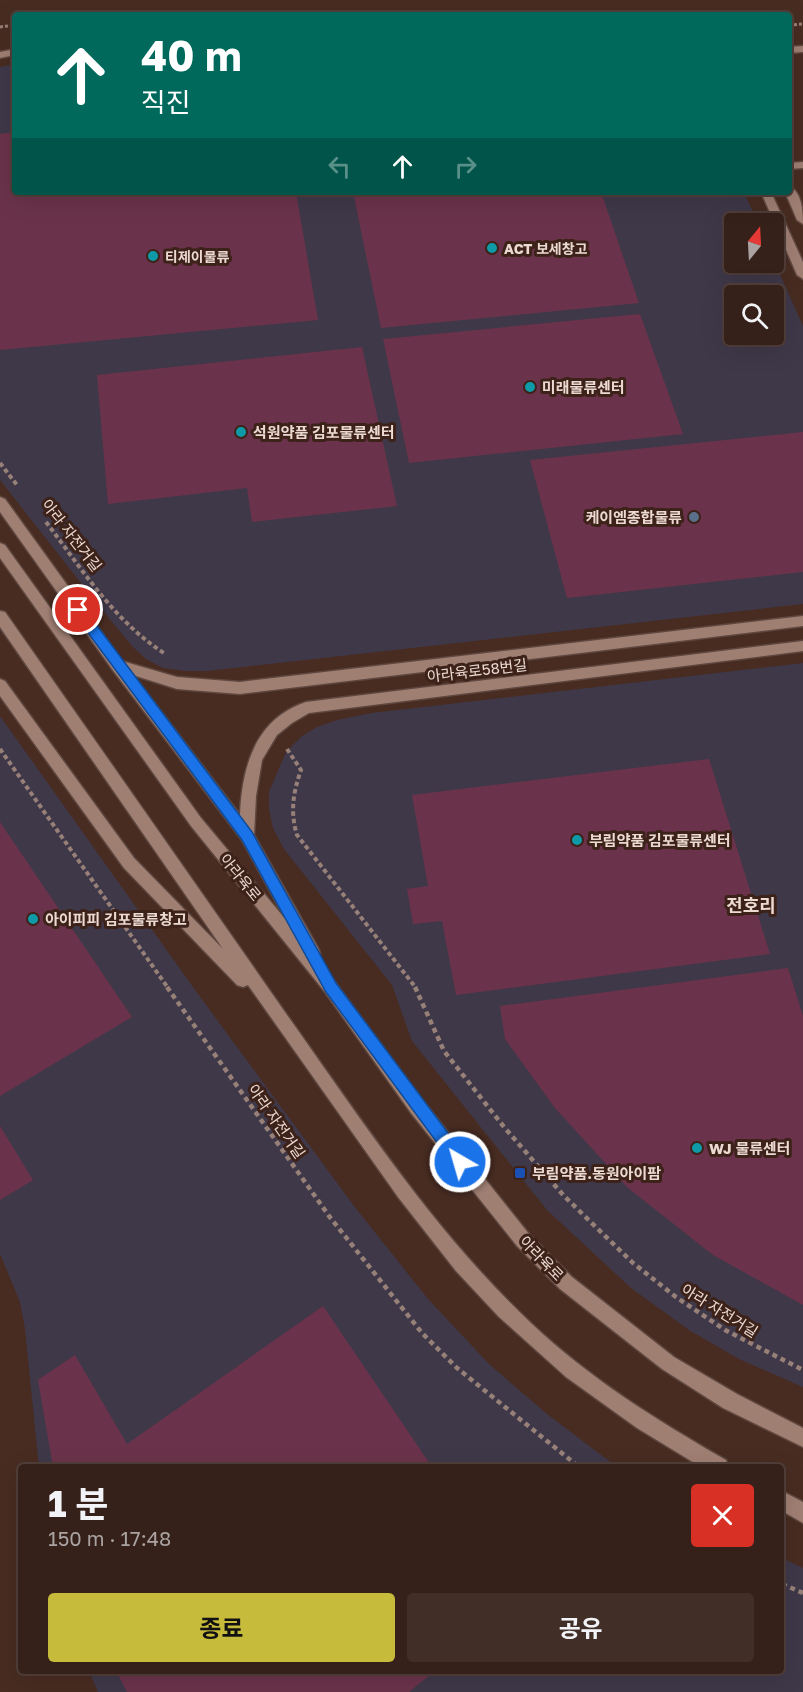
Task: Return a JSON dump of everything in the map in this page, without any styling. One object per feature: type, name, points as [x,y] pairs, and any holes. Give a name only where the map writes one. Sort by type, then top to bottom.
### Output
[{"type":"street","points":[[767,195],[803,275]]},
{"type":"street","points":[[792,195],[803,219]]},
{"type":"street","points":[[0,502],[117,665],[247,836],[331,987]]},
{"type":"street","name":"아라육로","points":[[0,548],[196,822],[331,987],[417,1107],[523,1240],[566,1283],[668,1363],[730,1401],[803,1438]]},
{"type":"street","points":[[0,616],[275,1012],[428,1224],[498,1304],[559,1359],[612,1401],[714,1464]]},
{"type":"street","points":[[117,665],[177,683],[240,688],[803,621]]},
{"type":"street","name":"아라육로58번길","points":[[247,836],[248,793],[255,755],[273,729],[288,716],[306,708],[803,646]]},
{"type":"street","points":[[0,685],[129,863],[275,1012]]},
{"type":"street","points":[[784,1502],[803,1512]]},
{"type":"path","points":[[0,464],[19,488]]},
{"type":"path","name":"아라 자전거길","points":[[41,515],[126,623],[143,641],[169,656]]},
{"type":"path","name":"아라 자전거길","points":[[0,749],[329,1216],[393,1299],[422,1333],[457,1368],[575,1464]]},
{"type":"path","name":"아라 자전거길","points":[[301,770],[290,806],[297,835],[413,982],[444,1052],[504,1127],[564,1196],[633,1263],[676,1297],[726,1330],[803,1370]]},
{"type":"path","points":[[784,1585],[803,1593]]},
{"type":"shaded area","points":[[12,65],[12,195],[745,195],[753,213],[724,213],[724,273],[779,273],[803,326],[803,604],[207,671],[163,668],[146,659],[103,611],[0,480],[0,67]]},
{"type":"shaded area","points":[[803,663],[803,1387],[739,1359],[689,1330],[631,1288],[547,1210],[412,1041],[392,985],[284,849],[273,828],[269,809],[269,792],[286,752],[302,736],[317,727],[337,720],[372,713]]},
{"type":"shaded area","points":[[0,716],[195,990],[354,1206],[428,1299],[489,1364],[547,1414],[613,1464],[39,1464],[25,1329],[20,1302],[0,1254]]},
{"type":"shaded area","points":[[784,1559],[803,1568],[803,1692],[98,1692],[90,1674],[784,1674]]},
{"type":"building","name":"티제이물류","points":[[12,132],[12,195],[297,195],[318,320],[0,350],[0,134]]},
{"type":"building","name":"ACT 보세창고","points":[[354,195],[602,195],[639,303],[381,328]]},
{"type":"building","name":"미래물류센터","points":[[640,314],[683,434],[409,463],[383,339]]},
{"type":"building","name":"석원약품 김포물류센터","points":[[362,347],[397,506],[252,522],[247,488],[108,504],[97,375]]},
{"type":"building","points":[[803,432],[803,572],[567,598],[530,460]]},
{"type":"building","name":"부림약품 김포물류센터","points":[[709,759],[770,954],[456,995],[442,921],[413,924],[407,889],[428,886],[412,795]]},
{"type":"building","name":"아이피피 김포물류창고","points":[[0,822],[132,1017],[0,1096]]},
{"type":"building","name":"WJ 물류센터","points":[[788,968],[803,1016],[803,1305],[713,1255],[628,1188],[555,1108],[505,1039],[500,1006]]},
{"type":"building","points":[[0,1126],[33,1180],[0,1200]]},
{"type":"building","points":[[323,1306],[430,1464],[52,1464],[38,1380],[75,1355],[127,1444]]},
{"type":"building","points":[[118,1674],[431,1674],[409,1692],[127,1692]]},
{"type":"place","name":"ACT 보세창고","points":[[492,248]]},
{"type":"place","name":"티제이물류","points":[[153,256]]},
{"type":"place","name":"미래물류센터","points":[[530,387]]},
{"type":"place","name":"석원약품 김포물류센터","points":[[241,432]]},
{"type":"place","name":"케이엠종합물류","points":[[694,517]]},
{"type":"place","name":"부림약품 김포물류센터","points":[[577,840]]},
{"type":"place","name":"아이피피 김포물류창고","points":[[33,919]]},
{"type":"place","name":"WJ 물류센터","points":[[697,1148]]},
{"type":"place","name":"부림약품.동원아이팜","points":[[520,1173]]},
{"type":"district","name":"전호리","points":[[751,905]]},
{"type":"route","points":[[78,610],[247,836],[331,987],[417,1107],[460,1162]]}]
